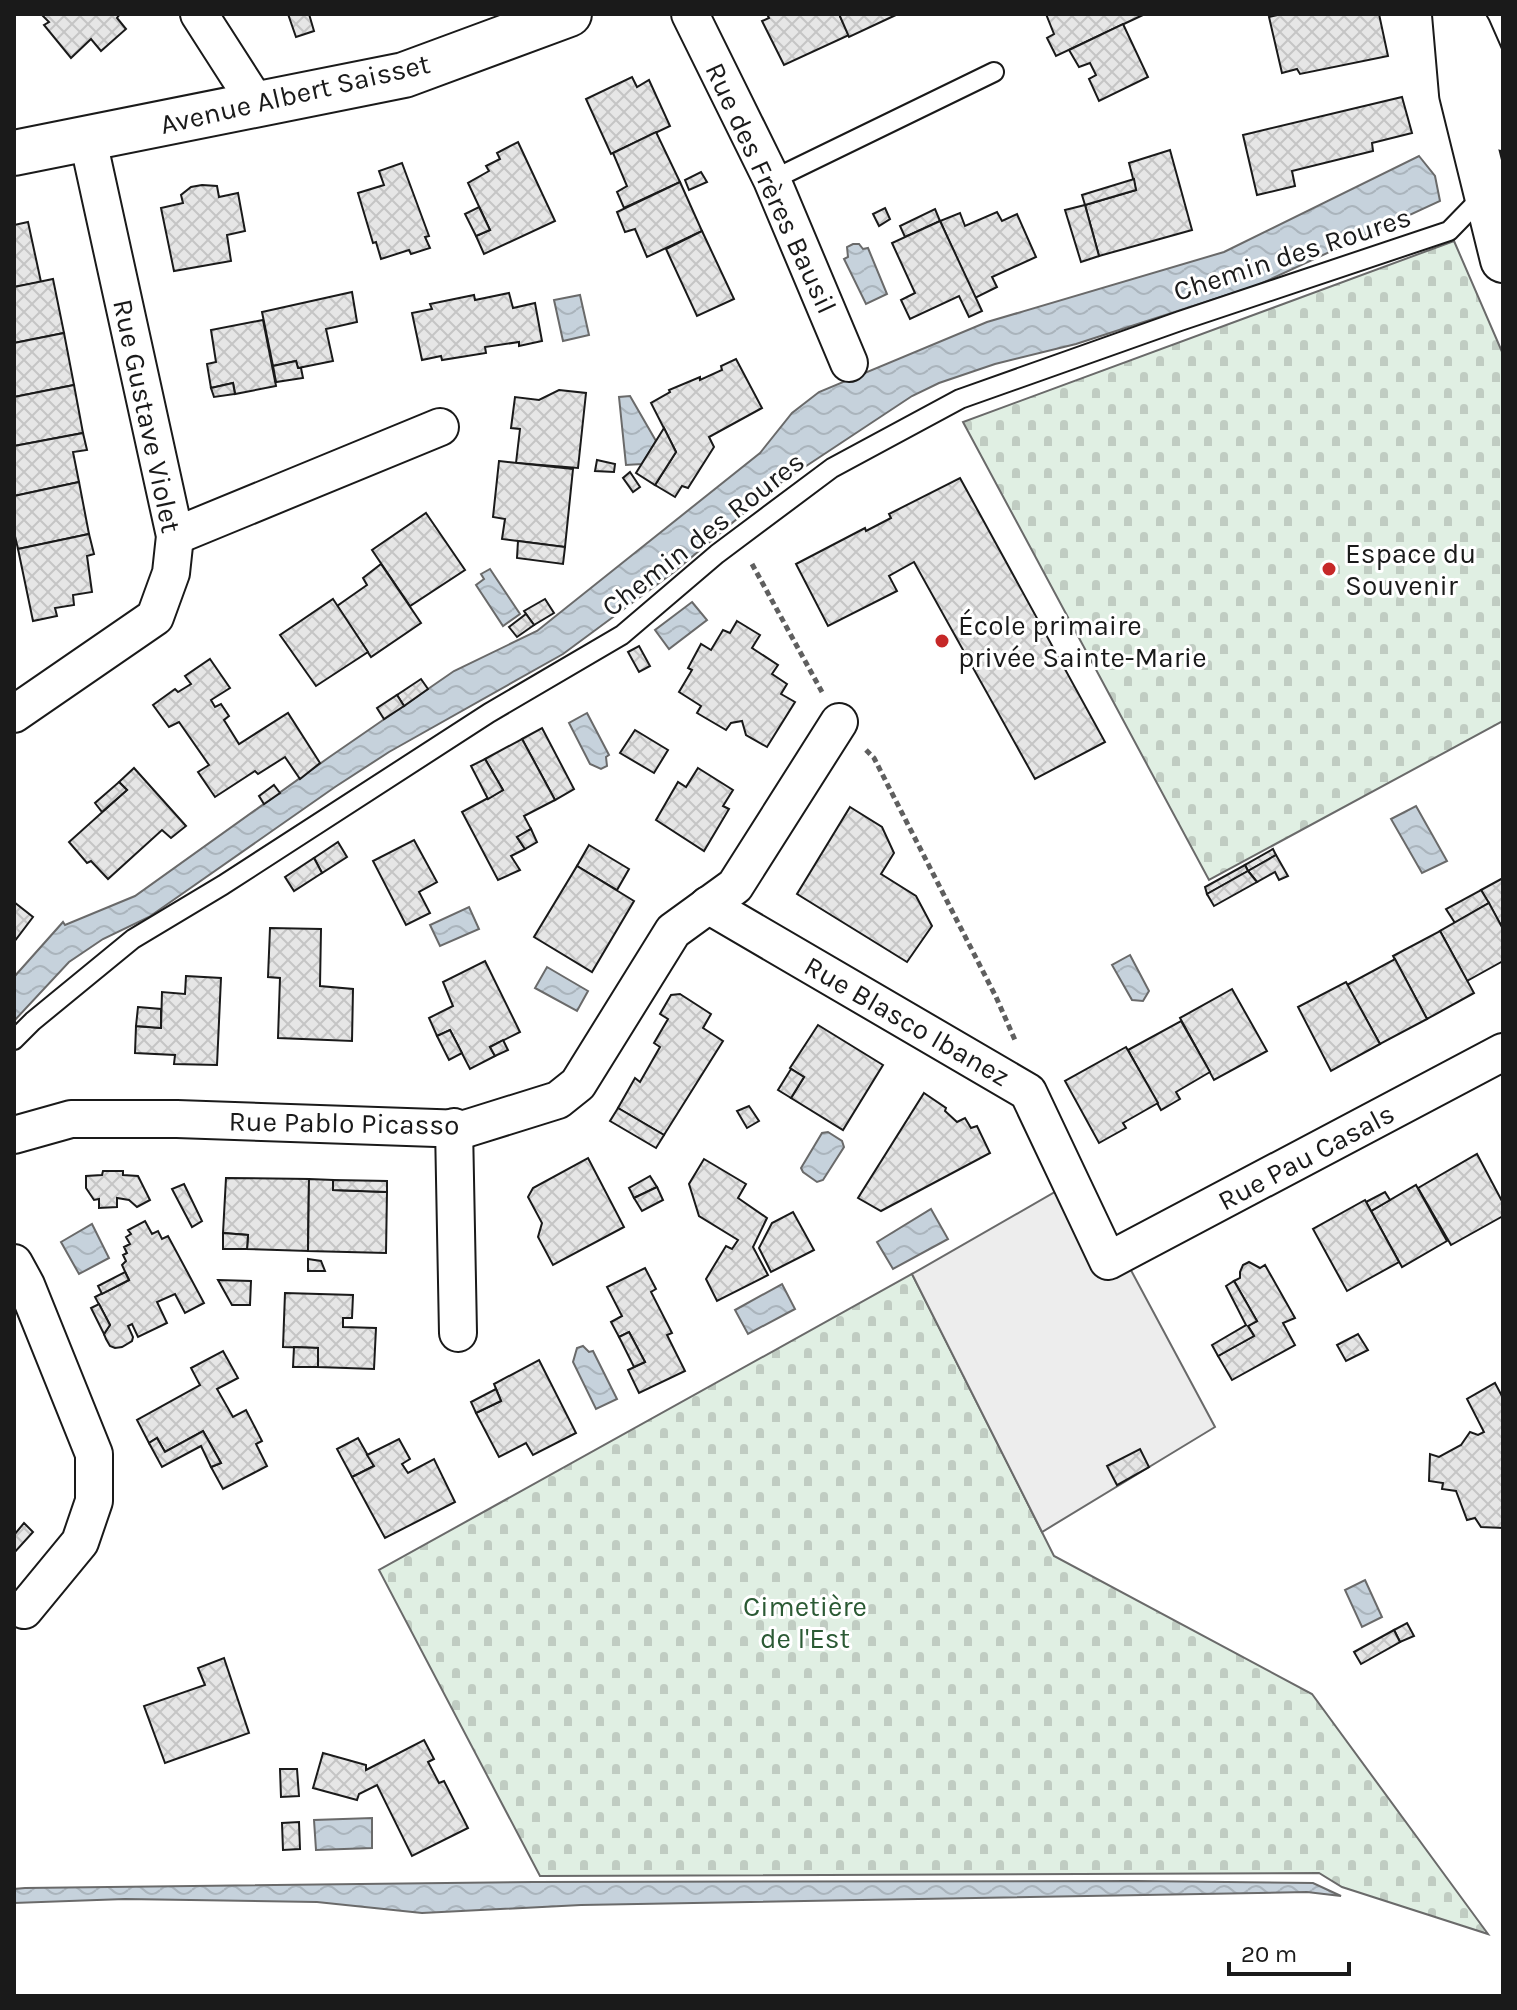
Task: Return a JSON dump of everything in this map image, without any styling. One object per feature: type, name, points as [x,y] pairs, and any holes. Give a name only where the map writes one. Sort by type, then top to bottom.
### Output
[{"type":"street","points":[[199,14],[258,106]]},
{"type":"street","name":"Avenue Albert Saisset","points":[[14,153],[404,75],[569,14]]},
{"type":"street","name":"Rue des Frères Bausil","points":[[690,14],[772,180],[849,363]]},
{"type":"street","points":[[1455,14],[1462,94],[1503,260]]},
{"type":"street","points":[[1461,14],[1491,81],[1503,128]]},
{"type":"street","name":"Rue Gustave Violet","points":[[14,714],[155,617],[171,573],[175,536],[88,140]]},
{"type":"street","points":[[175,536],[440,427]]},
{"type":"street","name":"Rue Pablo Picasso","points":[[14,1135],[71,1119],[177,1119],[465,1129],[558,1100],[578,1084],[673,931],[735,886],[839,722]]},
{"type":"street","name":"Rue Blasco Ibanez","points":[[708,905],[1028,1092],[1108,1261]]},
{"type":"street","name":"Rue Pau Casals","points":[[1108,1261],[1503,1052]]},
{"type":"street","points":[[454,1127],[458,1333]]},
{"type":"street","points":[[14,1263],[26,1285],[94,1454],[94,1501],[80,1542],[24,1610]]},
{"type":"lane","points":[[772,180],[994,72]]},
{"type":"lane","name":"Chemin des Roures","points":[[14,1040],[133,939],[223,885],[489,713],[622,635],[738,538],[832,468],[960,399],[1449,231],[1486,192]]},
{"type":"path","points":[[738,538],[839,722],[874,758],[996,997],[1025,1064],[1028,1092]]},
{"type":"green space","points":[[1454,241],[1503,354],[1503,721],[1209,880],[963,422]]},
{"type":"green space","name":"Cimetière de l'Est","points":[[912,1274],[1054,1556],[1312,1694],[1488,1934],[1342,1887],[1319,1873],[540,1876],[379,1570]]},
{"type":"shaded area","points":[[1081,1177],[1215,1427],[1042,1532],[912,1274]]},
{"type":"water","points":[[1419,156],[1435,176],[1440,201],[1258,285],[1076,344],[995,364],[939,383],[912,396],[776,486],[674,572],[563,654],[389,752],[149,917],[103,939],[69,962],[14,1021],[14,977],[63,922],[65,925],[135,896],[454,671],[537,631],[760,453],[792,413],[819,392],[987,322],[1224,252]]},
{"type":"water","points":[[853,244],[868,248],[887,294],[866,304],[844,259],[848,257],[847,247]]},
{"type":"water","points":[[580,295],[589,335],[563,341],[554,300]]},
{"type":"water","points":[[630,396],[656,441],[642,464],[626,465],[619,397]]},
{"type":"water","points":[[490,569],[520,614],[503,626],[476,585],[484,579],[481,574]]},
{"type":"water","points":[[692,602],[707,620],[669,649],[655,630]]},
{"type":"water","points":[[587,713],[609,755],[606,757],[607,766],[601,769],[590,764],[569,723]]},
{"type":"water","points":[[1416,806],[1447,861],[1422,873],[1391,819]]},
{"type":"water","points":[[469,907],[479,929],[440,946],[430,925]]},
{"type":"water","points":[[1130,955],[1149,991],[1143,1001],[1132,1000],[1112,965]]},
{"type":"water","points":[[547,967],[588,991],[577,1011],[535,988]]},
{"type":"water","points":[[828,1132],[842,1141],[844,1147],[823,1180],[817,1182],[801,1168],[822,1133]]},
{"type":"water","points":[[931,1209],[948,1239],[893,1269],[877,1242]]},
{"type":"water","points":[[92,1224],[109,1258],[79,1274],[61,1242]]},
{"type":"water","points":[[782,1284],[795,1309],[748,1334],[735,1310]]},
{"type":"water","points":[[583,1346],[589,1352],[593,1351],[617,1399],[596,1409],[573,1362],[577,1348]]},
{"type":"water","points":[[1365,1580],[1382,1617],[1362,1627],[1345,1590]]},
{"type":"water","points":[[372,1818],[372,1848],[316,1850],[314,1820]]},
{"type":"water","points":[[534,1882],[1313,1883],[1341,1896],[1307,1892],[581,1905],[422,1913],[317,1902],[125,1899],[14,1903],[14,1889],[25,1888]]},
{"type":"building","points":[[41,14],[120,14],[117,18],[126,29],[101,51],[91,39],[71,58],[44,25],[49,22]]},
{"type":"building","points":[[288,14],[309,14],[314,31],[296,37]]},
{"type":"building","points":[[767,14],[839,14],[849,35],[784,65],[762,21],[769,18]]},
{"type":"building","points":[[839,14],[898,14],[849,37]]},
{"type":"building","points":[[1046,14],[1145,14],[1056,56],[1047,38],[1054,34]]},
{"type":"building","points":[[1282,14],[1379,14],[1388,56],[1300,74],[1297,69],[1282,73],[1269,17]]},
{"type":"building","points":[[1123,24],[1148,77],[1099,101],[1089,79],[1096,75],[1090,63],[1079,67],[1069,50]]},
{"type":"building","points":[[632,77],[637,87],[649,80],[670,126],[611,154],[586,99]]},
{"type":"building","points":[[1402,97],[1412,133],[1372,143],[1373,151],[1292,171],[1295,186],[1257,195],[1243,135]]},
{"type":"building","points":[[656,132],[680,182],[624,208],[617,192],[627,186],[613,153]]},
{"type":"building","points":[[518,142],[555,221],[484,254],[476,236],[490,230],[468,183],[489,171],[486,166],[500,159],[497,153]]},
{"type":"building","points":[[1170,150],[1192,230],[1099,256],[1085,205],[1136,190],[1129,163]]},
{"type":"building","points":[[402,163],[429,236],[425,237],[430,248],[411,254],[409,250],[381,259],[358,193],[384,185],[379,171]]},
{"type":"building","points":[[701,172],[707,182],[689,190],[685,180]]},
{"type":"building","points":[[1134,179],[1136,190],[1085,205],[1082,195]]},
{"type":"building","points":[[680,182],[702,231],[647,257],[635,229],[625,232],[617,212]]},
{"type":"building","points":[[217,186],[219,197],[238,193],[245,231],[227,235],[231,261],[174,271],[161,208],[183,203],[181,195],[191,187]]},
{"type":"building","points":[[1085,205],[1099,256],[1081,262],[1065,210]]},
{"type":"building","points":[[479,207],[490,230],[476,236],[465,214]]},
{"type":"building","points":[[885,208],[890,219],[879,226],[873,214]]},
{"type":"building","points":[[935,209],[940,221],[905,237],[900,226]]},
{"type":"building","points":[[997,212],[1002,221],[1017,214],[1036,257],[992,277],[997,287],[975,298],[940,221],[960,213],[965,226]]},
{"type":"building","points":[[940,221],[982,311],[969,317],[959,296],[910,319],[901,300],[915,293],[892,243]]},
{"type":"building","points":[[28,222],[41,282],[14,287],[14,225]]},
{"type":"building","points":[[702,231],[734,299],[697,316],[666,249]]},
{"type":"building","points":[[53,279],[64,333],[14,343],[14,287]]},
{"type":"building","points":[[352,292],[357,322],[326,329],[333,361],[298,368],[296,361],[273,366],[262,312]]},
{"type":"building","points":[[509,293],[513,308],[535,303],[542,341],[519,346],[519,342],[485,347],[486,353],[442,360],[441,356],[422,360],[412,313],[432,309],[430,304],[474,295],[475,300]]},
{"type":"building","points":[[263,320],[276,386],[235,394],[233,383],[211,388],[207,364],[216,362],[211,330]]},
{"type":"building","points":[[64,333],[74,385],[14,397],[14,343]]},
{"type":"building","points":[[736,359],[762,408],[709,437],[714,447],[688,488],[682,486],[675,497],[655,485],[676,452],[651,403],[669,390],[722,370],[721,366]]},
{"type":"building","points":[[296,361],[303,378],[276,382],[273,366]]},
{"type":"building","points":[[233,383],[235,394],[214,397],[211,388]]},
{"type":"building","points":[[74,385],[83,433],[14,446],[14,397]]},
{"type":"building","points":[[559,390],[586,393],[578,468],[516,463],[520,429],[511,428],[515,397],[539,400]]},
{"type":"building","points":[[664,428],[676,452],[655,485],[636,473]]},
{"type":"building","points":[[83,433],[87,450],[73,452],[79,482],[14,496],[14,446]]},
{"type":"building","points":[[597,460],[615,464],[614,472],[595,471]]},
{"type":"building","points":[[499,461],[573,469],[565,547],[502,539],[505,519],[493,517]]},
{"type":"building","points":[[630,472],[640,487],[633,492],[623,478]]},
{"type":"building","points":[[960,478],[1105,742],[1035,779],[914,562],[889,576],[897,591],[828,626],[796,564],[891,518],[889,514]]},
{"type":"building","points":[[79,482],[89,534],[18,549],[14,532],[14,496]]},
{"type":"building","points":[[426,513],[465,570],[410,606],[372,550]]},
{"type":"building","points":[[89,534],[94,554],[87,556],[92,592],[73,595],[74,605],[55,608],[57,616],[33,621],[18,549]]},
{"type":"building","points":[[518,541],[565,547],[563,564],[517,558]]},
{"type":"building","points":[[381,564],[421,623],[371,657],[337,606],[367,585],[363,578]]},
{"type":"building","points":[[333,599],[368,652],[316,686],[280,635]]},
{"type":"building","points":[[545,599],[554,613],[534,625],[524,611]]},
{"type":"building","points":[[526,614],[534,625],[517,637],[509,627]]},
{"type":"building","points":[[737,621],[760,635],[752,648],[778,665],[772,674],[787,684],[781,694],[795,702],[767,747],[746,735],[742,721],[731,723],[726,730],[697,713],[701,706],[679,692],[692,670],[688,668],[701,644],[711,650],[723,630],[730,633]]},
{"type":"building","points":[[639,646],[650,666],[639,672],[628,652]]},
{"type":"building","points":[[210,659],[230,688],[211,700],[215,707],[221,704],[229,716],[224,720],[239,744],[288,713],[320,763],[300,779],[285,757],[258,774],[255,771],[215,797],[198,772],[209,765],[179,722],[169,727],[153,705],[175,689],[178,692],[191,684],[185,676]]},
{"type":"building","points":[[421,679],[428,689],[404,706],[397,695]]},
{"type":"building","points":[[397,695],[404,706],[384,719],[377,708]]},
{"type":"building","points":[[542,728],[574,789],[555,800],[522,739]]},
{"type":"building","points":[[635,730],[668,750],[654,773],[620,753]]},
{"type":"building","points":[[522,739],[555,800],[524,816],[531,829],[517,837],[525,849],[511,856],[520,870],[498,880],[462,812],[503,790],[485,759]]},
{"type":"building","points":[[485,759],[503,790],[488,799],[471,766]]},
{"type":"building","points":[[134,768],[186,826],[171,838],[162,830],[108,879],[91,861],[87,863],[69,842],[127,790],[119,782]]},
{"type":"building","points":[[698,768],[733,790],[723,806],[729,809],[704,851],[656,820],[678,782],[686,787]]},
{"type":"building","points":[[119,782],[127,790],[102,812],[95,803]]},
{"type":"building","points":[[274,785],[280,793],[264,804],[259,796]]},
{"type":"building","points":[[850,807],[882,827],[894,853],[881,874],[916,896],[932,926],[907,962],[797,894]]},
{"type":"building","points":[[531,829],[537,842],[525,849],[517,837]]},
{"type":"building","points":[[414,840],[437,882],[419,892],[430,913],[406,925],[373,861]]},
{"type":"building","points":[[338,842],[347,857],[322,873],[314,858]]},
{"type":"building","points":[[589,845],[629,869],[617,890],[577,866]]},
{"type":"building","points":[[1273,849],[1276,855],[1248,871],[1245,865]]},
{"type":"building","points":[[1276,855],[1288,876],[1279,880],[1275,872],[1257,882],[1248,871]]},
{"type":"building","points":[[314,858],[322,873],[294,891],[285,877]]},
{"type":"building","points":[[1245,865],[1248,871],[1207,894],[1205,887]]},
{"type":"building","points":[[577,866],[634,901],[592,972],[534,937]]},
{"type":"building","points":[[1248,871],[1257,882],[1214,906],[1207,894]]},
{"type":"building","points":[[1503,878],[1503,929],[1481,890]]},
{"type":"building","points":[[1481,890],[1489,903],[1455,923],[1446,909]]},
{"type":"building","points":[[14,902],[33,917],[14,942]]},
{"type":"building","points":[[1489,903],[1503,929],[1503,961],[1467,981],[1440,931]]},
{"type":"building","points":[[270,928],[321,929],[320,986],[353,989],[352,1041],[278,1038],[280,978],[268,977]]},
{"type":"building","points":[[1440,931],[1474,993],[1427,1019],[1393,956]]},
{"type":"building","points":[[1395,959],[1427,1019],[1380,1044],[1347,985]]},
{"type":"building","points":[[485,961],[520,1032],[490,1047],[495,1056],[470,1069],[450,1030],[437,1036],[429,1018],[453,1006],[443,982]]},
{"type":"building","points":[[186,976],[221,978],[217,1065],[174,1064],[175,1055],[135,1053],[136,1026],[161,1028],[162,992],[185,994]]},
{"type":"building","points":[[1346,982],[1380,1044],[1331,1071],[1298,1007]]},
{"type":"building","points":[[1232,989],[1267,1051],[1214,1080],[1180,1018]]},
{"type":"building","points":[[680,994],[711,1014],[703,1028],[723,1041],[664,1135],[618,1108],[635,1078],[640,1082],[660,1047],[654,1043],[668,1019],[660,1014],[671,995]]},
{"type":"building","points":[[138,1007],[161,1009],[161,1028],[136,1026]]},
{"type":"building","points":[[1181,1021],[1210,1072],[1176,1092],[1180,1099],[1161,1110],[1128,1050]]},
{"type":"building","points":[[818,1025],[883,1065],[843,1130],[791,1098],[804,1077],[790,1068]]},
{"type":"building","points":[[450,1030],[462,1053],[449,1060],[437,1036]]},
{"type":"building","points":[[503,1040],[508,1050],[495,1056],[490,1047]]},
{"type":"building","points":[[1126,1047],[1158,1103],[1123,1123],[1126,1128],[1099,1143],[1065,1081]]},
{"type":"building","points":[[791,1069],[804,1077],[791,1098],[778,1090]]},
{"type":"building","points":[[924,1093],[946,1108],[945,1111],[957,1122],[965,1118],[971,1128],[977,1126],[990,1153],[881,1211],[858,1198]]},
{"type":"building","points":[[749,1106],[759,1121],[747,1128],[737,1111]]},
{"type":"building","points":[[618,1108],[664,1135],[656,1148],[610,1121]]},
{"type":"building","points":[[1477,1154],[1503,1203],[1503,1216],[1451,1245],[1418,1188]]},
{"type":"building","points":[[588,1158],[624,1227],[553,1265],[538,1237],[542,1223],[528,1197],[533,1188]]},
{"type":"building","points":[[704,1159],[746,1184],[738,1198],[767,1218],[753,1247],[768,1275],[717,1301],[706,1279],[726,1246],[732,1249],[738,1240],[699,1216],[689,1184]]},
{"type":"building","points":[[103,1171],[123,1171],[123,1175],[138,1176],[150,1200],[137,1207],[129,1200],[117,1198],[117,1207],[99,1208],[99,1199],[94,1200],[86,1188],[86,1176],[102,1175]]},
{"type":"building","points":[[650,1176],[657,1187],[634,1198],[629,1188]]},
{"type":"building","points":[[226,1178],[309,1179],[308,1251],[247,1249],[248,1235],[223,1233]]},
{"type":"building","points":[[309,1179],[333,1180],[333,1190],[387,1192],[386,1253],[308,1251]]},
{"type":"building","points":[[333,1180],[387,1181],[387,1192],[333,1190]]},
{"type":"building","points":[[184,1184],[202,1221],[192,1227],[172,1189]]},
{"type":"building","points":[[1416,1185],[1447,1241],[1402,1267],[1371,1211]]},
{"type":"building","points":[[657,1187],[663,1200],[642,1211],[634,1198]]},
{"type":"building","points":[[1385,1192],[1390,1200],[1371,1211],[1366,1202]]},
{"type":"building","points":[[1365,1200],[1399,1262],[1347,1291],[1313,1229]]},
{"type":"building","points":[[793,1212],[814,1250],[771,1272],[759,1248],[772,1223]]},
{"type":"building","points":[[145,1221],[152,1234],[158,1231],[162,1239],[168,1236],[204,1303],[185,1313],[175,1294],[157,1302],[167,1323],[138,1337],[132,1324],[128,1326],[132,1341],[115,1348],[110,1346],[104,1334],[110,1325],[95,1297],[129,1280],[122,1265],[126,1261],[123,1255],[127,1253],[124,1247],[130,1244],[126,1237],[131,1234],[128,1230]]},
{"type":"building","points":[[223,1233],[248,1235],[247,1249],[223,1249]]},
{"type":"building","points":[[308,1259],[321,1261],[325,1271],[308,1271]]},
{"type":"building","points":[[1249,1262],[1260,1268],[1265,1265],[1295,1318],[1283,1323],[1295,1345],[1232,1380],[1218,1356],[1254,1336],[1248,1326],[1257,1321],[1234,1281],[1240,1278],[1243,1265]]},
{"type":"building","points":[[645,1268],[656,1289],[651,1292],[672,1333],[667,1335],[685,1371],[639,1393],[628,1370],[645,1362],[629,1332],[619,1337],[611,1322],[622,1316],[607,1287]]},
{"type":"building","points":[[125,1272],[129,1280],[102,1294],[98,1286]]},
{"type":"building","points":[[218,1280],[251,1281],[250,1305],[232,1305]]},
{"type":"building","points":[[1234,1281],[1257,1321],[1248,1326],[1254,1336],[1218,1356],[1212,1345],[1246,1325],[1226,1286]]},
{"type":"building","points":[[285,1293],[353,1295],[352,1318],[343,1318],[343,1327],[376,1328],[374,1369],[318,1367],[318,1348],[283,1347]]},
{"type":"building","points":[[99,1304],[110,1325],[104,1334],[91,1308]]},
{"type":"building","points":[[629,1332],[645,1362],[634,1367],[619,1337]]},
{"type":"building","points":[[1358,1334],[1368,1350],[1346,1361],[1337,1345]]},
{"type":"building","points":[[294,1347],[318,1348],[318,1367],[293,1367]]},
{"type":"building","points":[[223,1351],[238,1378],[217,1389],[233,1417],[246,1410],[262,1441],[256,1444],[267,1466],[223,1489],[211,1467],[221,1463],[203,1431],[165,1452],[157,1438],[149,1443],[137,1420],[200,1385],[191,1368]]},
{"type":"building","points":[[539,1360],[576,1433],[533,1455],[526,1443],[499,1457],[476,1413],[501,1401],[494,1384]]},
{"type":"building","points":[[1495,1383],[1503,1398],[1503,1528],[1481,1527],[1475,1518],[1467,1520],[1456,1491],[1442,1489],[1443,1483],[1429,1481],[1430,1454],[1439,1457],[1461,1445],[1470,1432],[1478,1435],[1484,1432],[1467,1399]]},
{"type":"building","points":[[496,1389],[501,1401],[476,1413],[471,1402]]},
{"type":"building","points":[[203,1431],[221,1463],[211,1467],[201,1446],[162,1467],[149,1443],[157,1438],[165,1452]]},
{"type":"building","points":[[358,1438],[374,1466],[352,1477],[337,1449]]},
{"type":"building","points":[[399,1439],[410,1459],[402,1464],[408,1473],[434,1459],[455,1502],[385,1538],[352,1477],[374,1466],[367,1455]]},
{"type":"building","points":[[1140,1449],[1149,1467],[1117,1485],[1107,1466]]},
{"type":"building","points":[[24,1523],[33,1532],[14,1553],[14,1535]]},
{"type":"building","points":[[1407,1623],[1414,1636],[1400,1642],[1394,1630]]},
{"type":"building","points":[[1394,1630],[1400,1642],[1361,1664],[1354,1652]]},
{"type":"building","points":[[224,1658],[249,1733],[165,1763],[144,1706],[205,1685],[198,1668]]},
{"type":"building","points":[[424,1740],[434,1759],[428,1762],[439,1783],[444,1781],[468,1828],[412,1856],[377,1785],[359,1794],[357,1800],[313,1788],[323,1753],[366,1765],[366,1770]]},
{"type":"building","points":[[280,1769],[297,1769],[299,1796],[281,1797]]},
{"type":"building","points":[[299,1822],[300,1849],[283,1850],[282,1823]]},
{"type":"place","name":"Espace du Souvenir","points":[[1329,569]]},
{"type":"place","name":"École primaire privée Sainte-Marie","points":[[942,641]]}]
